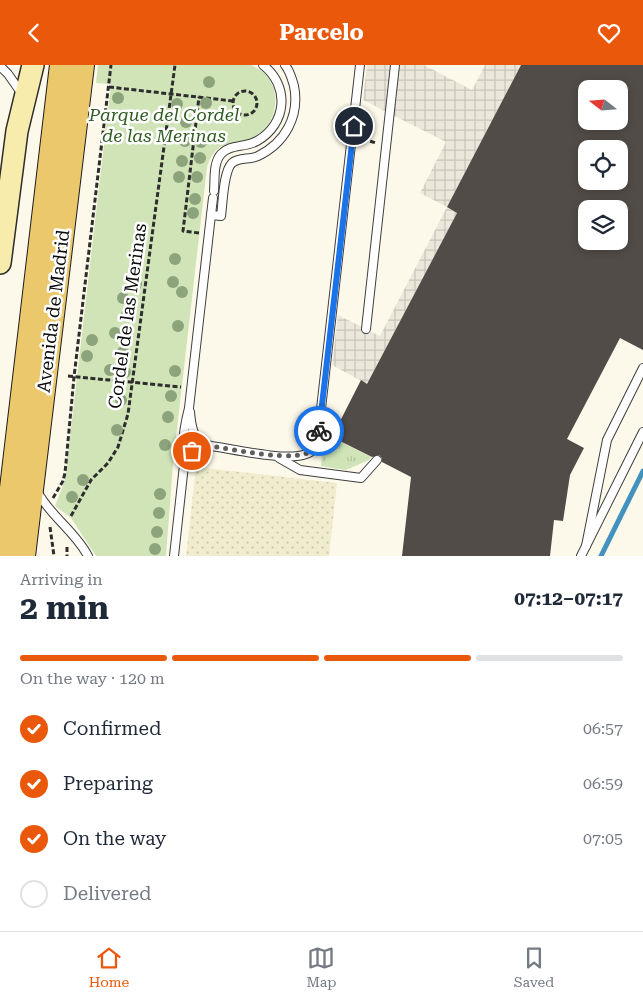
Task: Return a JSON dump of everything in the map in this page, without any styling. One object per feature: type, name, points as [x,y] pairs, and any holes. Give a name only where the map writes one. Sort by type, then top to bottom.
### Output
[{"type":"main road","points":[[1,251],[17,131],[33,65]]},
{"type":"main road","name":"Avenida de Madrid","points":[[4,556],[62,65]]},
{"type":"main road","name":"Avenida de Madrid","points":[[23,556],[82,65]]},
{"type":"lane","points":[[175,555],[184,465],[182,451],[184,429],[189,407],[217,163],[220,156],[228,149],[242,147],[260,139],[271,129],[280,113],[282,101],[279,83],[263,65]]},
{"type":"lane","points":[[211,215],[221,216],[226,175],[232,163],[238,160],[255,158],[276,145],[290,124],[295,108],[295,93],[291,77],[285,65]]},
{"type":"lane","points":[[184,465],[192,451],[198,446],[205,445],[275,455],[303,455],[312,451],[318,442],[360,65]]},
{"type":"lane","points":[[366,329],[395,65]]},
{"type":"lane","points":[[0,66],[14,81],[25,100]]},
{"type":"lane","points":[[586,546],[607,440],[643,368]]},
{"type":"lane","points":[[189,407],[196,436],[205,445]]},
{"type":"lane","points":[[580,556],[643,432]]},
{"type":"lane","points":[[275,455],[300,470],[361,478],[377,460]]},
{"type":"lane","points":[[33,473],[41,498],[51,513],[69,529],[88,556]]},
{"type":"path","points":[[53,498],[63,481],[65,473],[74,377],[111,65]]},
{"type":"path","name":"Cordel de las Merinas","points":[[67,556],[70,518],[91,480],[108,463],[118,447],[128,414],[175,65]]},
{"type":"path","points":[[108,87],[233,101]]},
{"type":"path","points":[[246,91],[255,95],[257,103],[253,112],[243,115],[235,109],[233,101],[238,93],[246,91]]},
{"type":"path","points":[[199,97],[182,231],[200,233]]},
{"type":"path","points":[[352,137],[386,146]]},
{"type":"path","points":[[68,376],[182,387]]},
{"type":"path","points":[[50,525],[54,556]]},
{"type":"shaded area","points":[[367,65],[424,65],[472,90],[485,65],[521,65],[447,207],[420,193],[446,142],[363,100]]},
{"type":"shaded area","points":[[447,207],[457,213],[367,384],[332,365],[338,315],[380,336]]},
{"type":"shaded area","points":[[196,467],[337,483],[329,556],[186,556]]},
{"type":"green space","name":"Parque del Cordel de las Merinas","points":[[98,65],[251,65],[267,76],[274,90],[275,106],[270,122],[265,128],[251,138],[229,143],[217,150],[211,157],[207,167],[173,464],[166,556],[96,556],[71,518],[55,506],[65,480],[111,84],[96,83]]},
{"type":"green space","points":[[324,433],[371,457],[369,460],[346,470],[321,466]]},
{"type":"building","points":[[521,65],[643,65],[643,350],[620,338],[567,439],[584,448],[570,475],[563,521],[554,520],[550,556],[402,556],[411,477],[382,462],[382,458],[379,455],[372,457],[332,437],[361,380],[367,384],[457,213],[447,207]]},
{"type":"waterway","points":[[601,556],[643,471]]},
{"type":"way so far","points":[[192,451],[198,446],[205,445],[296,457],[315,449],[318,444],[319,431]]},
{"type":"route","points":[[319,431],[354,126]]}]
